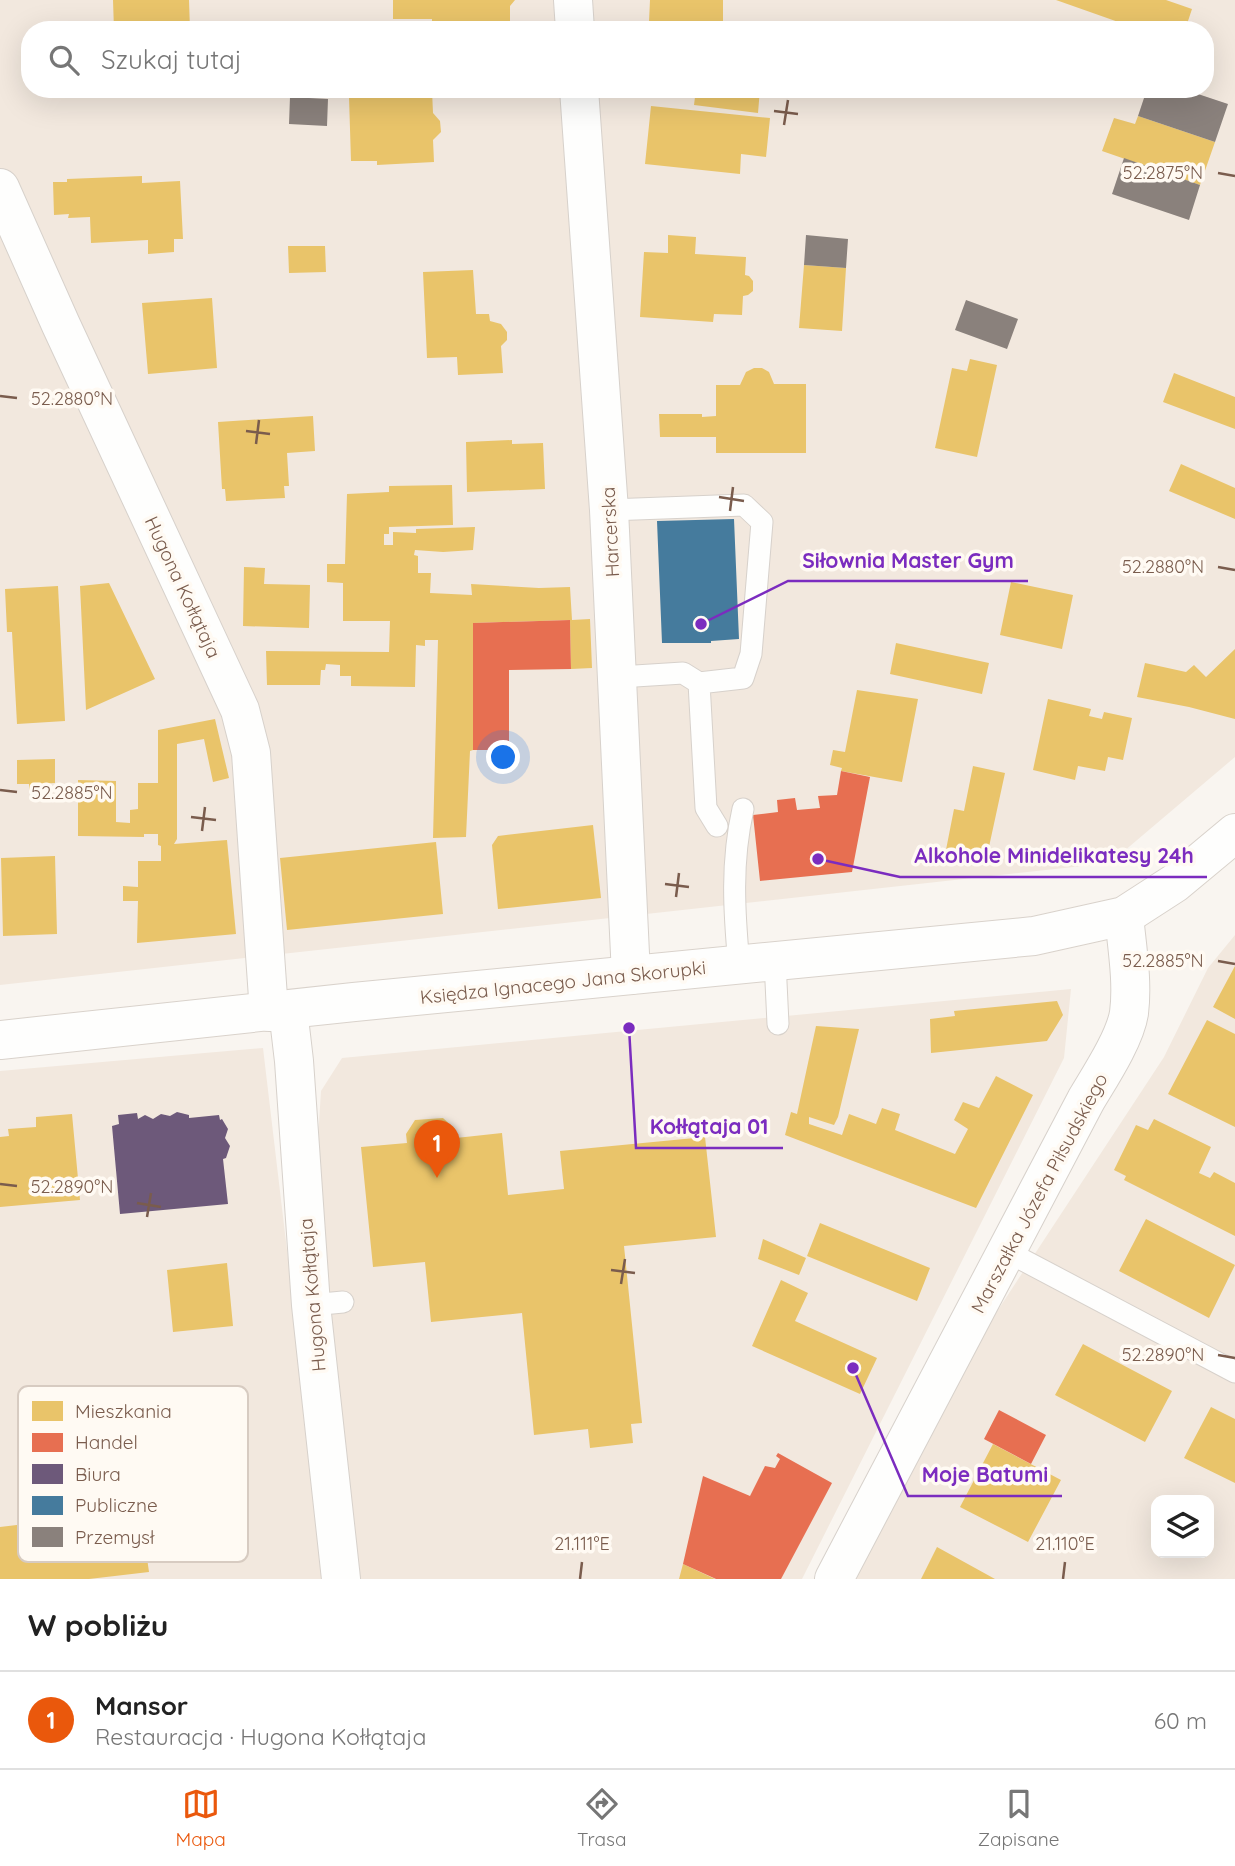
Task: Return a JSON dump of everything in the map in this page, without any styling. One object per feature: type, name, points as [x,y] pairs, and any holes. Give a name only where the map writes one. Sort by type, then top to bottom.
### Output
[{"type":"street","points":[[573,0],[574,21]]},
{"type":"street","name":"Harcerska","points":[[580,98],[619,677],[631,975]]},
{"type":"street","name":"Hugona Kołłątaja","points":[[0,188],[240,710],[251,753],[279,1011],[327,1304],[341,1579]]},
{"type":"street","points":[[1124,916],[1232,841]]},
{"type":"street","name":"Księdza Ignacego Jana Skorupki","points":[[0,1040],[1034,936],[1124,916]]},
{"type":"street","name":"Marszałka Józefa Piłsudskiego","points":[[834,1579],[1086,1100],[1111,1059],[1129,1015],[1129,969],[1124,916]]},
{"type":"lane","points":[[609,510],[744,505],[762,522],[751,654],[743,678],[699,682],[683,673],[619,677]]},
{"type":"lane","points":[[699,682],[706,808],[718,826]]},
{"type":"lane","points":[[743,809],[735,844],[734,911],[757,963],[778,1024]]},
{"type":"lane","points":[[1006,1251],[1235,1372]]},
{"type":"shaded area","points":[[0,0],[1235,0],[1235,757],[1110,863],[0,985]]},
{"type":"shaded area","points":[[1235,935],[1235,1579],[844,1579],[956,1374],[1164,1057],[1208,968]]},
{"type":"shaded area","points":[[1071,989],[1064,1058],[802,1579],[349,1579],[313,1219],[321,1091],[342,1058]]},
{"type":"shaded area","points":[[263,1048],[326,1579],[0,1579],[0,1071]]},
{"type":"building: Mieszkania","points":[[113,0],[189,0],[190,21],[114,21]]},
{"type":"building: Mieszkania","points":[[393,0],[515,0],[510,6],[510,21],[393,19]]},
{"type":"building: Mieszkania","points":[[650,0],[723,0],[723,21],[649,21]]},
{"type":"building: Mieszkania","points":[[1056,0],[1166,0],[1192,9],[1188,21],[1116,21]]},
{"type":"building: Mieszkania","points":[[349,98],[432,98],[433,113],[440,121],[441,132],[433,140],[434,162],[377,165],[377,161],[351,161]]},
{"type":"building: Mieszkania","points":[[695,98],[759,98],[758,113],[694,105]]},
{"type":"building: Mieszkania","points":[[651,106],[770,118],[766,157],[741,154],[740,174],[645,164]]},
{"type":"building: Mieszkania","points":[[1138,116],[1215,142],[1200,185],[1102,151],[1114,118],[1135,124]]},
{"type":"building: Mieszkania","points":[[142,176],[142,183],[180,181],[183,239],[174,239],[174,252],[148,254],[148,240],[91,243],[90,217],[68,218],[69,214],[54,215],[53,182]]},
{"type":"building: Mieszkania","points":[[668,235],[696,237],[695,254],[746,257],[745,275],[753,281],[753,291],[743,296],[742,315],[714,314],[713,322],[640,317],[644,252],[668,253]]},
{"type":"building: Mieszkania","points":[[288,246],[325,246],[326,272],[289,273]]},
{"type":"building: Mieszkania","points":[[804,265],[846,268],[842,331],[799,328]]},
{"type":"building: Mieszkania","points":[[473,270],[476,314],[489,314],[490,321],[501,324],[507,332],[507,340],[501,346],[503,373],[458,375],[457,357],[427,358],[423,272]]},
{"type":"building: Mieszkania","points":[[212,298],[217,368],[148,374],[142,303]]},
{"type":"building: Mieszkania","points":[[970,359],[997,365],[977,457],[935,448],[952,368],[967,371]]},
{"type":"building: Mieszkania","points":[[754,368],[769,372],[774,384],[806,384],[806,453],[716,453],[716,437],[660,437],[659,414],[716,416],[716,385],[740,385],[746,372]]},
{"type":"building: Mieszkania","points":[[1174,373],[1235,397],[1235,429],[1163,402]]},
{"type":"building: Mieszkania","points":[[313,416],[315,451],[287,453],[289,486],[284,486],[285,498],[226,501],[225,489],[222,489],[218,422]]},
{"type":"building: Mieszkania","points":[[512,440],[512,444],[543,443],[545,489],[467,492],[466,442]]},
{"type":"building: Mieszkania","points":[[1181,464],[1235,488],[1235,519],[1169,491]]},
{"type":"building: Mieszkania","points":[[452,485],[453,525],[389,527],[389,534],[384,534],[384,545],[393,545],[393,532],[416,533],[416,529],[475,527],[473,550],[415,550],[414,555],[418,556],[418,573],[431,573],[430,593],[472,595],[471,584],[570,587],[572,620],[590,619],[592,668],[571,669],[570,620],[473,623],[473,750],[470,751],[466,837],[433,838],[438,640],[425,640],[425,646],[416,645],[415,687],[351,686],[351,676],[340,676],[340,665],[326,664],[325,670],[321,670],[320,685],[267,685],[266,651],[389,652],[390,621],[343,621],[343,583],[327,582],[327,564],[345,564],[347,494],[389,492],[389,486]]},
{"type":"building: Mieszkania","points":[[244,567],[265,568],[264,584],[310,585],[309,628],[243,626]]},
{"type":"building: Mieszkania","points":[[1011,582],[1073,595],[1062,649],[1000,635]]},
{"type":"building: Mieszkania","points":[[109,583],[155,679],[86,710],[80,586]]},
{"type":"building: Mieszkania","points":[[58,586],[65,721],[17,724],[12,632],[7,632],[5,589]]},
{"type":"building: Mieszkania","points":[[896,643],[989,663],[982,694],[890,674]]},
{"type":"building: Mieszkania","points":[[1235,649],[1235,719],[1137,697],[1145,663],[1186,672],[1194,665],[1206,677]]},
{"type":"building: Mieszkania","points":[[857,690],[918,699],[902,782],[841,771],[842,768],[830,765],[833,750],[845,752]]},
{"type":"building: Mieszkania","points":[[1048,699],[1091,709],[1089,716],[1102,719],[1104,712],[1132,718],[1123,760],[1108,757],[1105,771],[1078,766],[1075,780],[1033,770]]},
{"type":"building: Mieszkania","points":[[215,719],[229,778],[213,782],[204,739],[177,744],[177,839],[174,844],[227,840],[236,934],[137,943],[138,901],[123,901],[123,886],[138,887],[138,861],[161,861],[158,834],[144,834],[144,837],[78,836],[78,780],[116,781],[116,822],[130,823],[130,810],[138,809],[138,783],[158,783],[158,730]]},
{"type":"building: Mieszkania","points":[[55,759],[55,783],[38,784],[39,792],[29,792],[29,784],[17,784],[17,760]]},
{"type":"building: Mieszkania","points":[[973,766],[1005,773],[987,856],[944,860],[954,809],[964,811]]},
{"type":"building: Mieszkania","points":[[593,825],[601,898],[498,909],[492,845],[498,836]]},
{"type":"building: Mieszkania","points":[[436,842],[443,914],[287,930],[280,858]]},
{"type":"building: Mieszkania","points":[[55,856],[57,934],[3,936],[1,858]]},
{"type":"building: Mieszkania","points":[[1235,966],[1235,1019],[1213,1007]]},
{"type":"building: Mieszkania","points":[[1057,1001],[1063,1015],[1047,1041],[931,1053],[930,1019],[955,1016],[954,1011]]},
{"type":"building: Mieszkania","points":[[1207,1020],[1235,1034],[1235,1127],[1168,1094]]},
{"type":"building: Mieszkania","points":[[816,1026],[859,1029],[834,1125],[809,1117],[809,1124],[842,1135],[849,1114],[876,1124],[882,1108],[900,1114],[895,1130],[955,1154],[968,1129],[954,1120],[963,1102],[979,1108],[996,1076],[1033,1095],[976,1208],[785,1135],[791,1112],[797,1114]]},
{"type":"building: Mieszkania","points":[[72,1114],[80,1200],[0,1207],[0,1137],[9,1136],[8,1129],[36,1127],[36,1117]]},
{"type":"building: Mieszkania","points":[[443,1118],[455,1129],[456,1138],[502,1133],[508,1195],[564,1189],[560,1151],[705,1137],[716,1237],[624,1246],[642,1423],[631,1424],[633,1443],[590,1448],[588,1429],[534,1435],[522,1313],[431,1322],[425,1262],[373,1267],[361,1147],[407,1143],[406,1134],[415,1120]]},
{"type":"building: Mieszkania","points":[[1154,1119],[1211,1147],[1199,1173],[1210,1178],[1214,1172],[1235,1183],[1235,1236],[1124,1180],[1126,1176],[1114,1170],[1136,1125],[1148,1130]]},
{"type":"building: Mieszkania","points":[[1146,1219],[1235,1265],[1209,1318],[1119,1271]]},
{"type":"building: Mieszkania","points":[[820,1223],[930,1268],[917,1301],[807,1256]]},
{"type":"building: Mieszkania","points":[[763,1239],[806,1258],[799,1275],[758,1259]]},
{"type":"building: Mieszkania","points":[[227,1263],[233,1326],[173,1332],[167,1270]]},
{"type":"building: Mieszkania","points":[[781,1280],[808,1293],[795,1321],[877,1358],[860,1394],[752,1346]]},
{"type":"building: Mieszkania","points":[[1083,1344],[1172,1391],[1145,1442],[1055,1395]]},
{"type":"building: Mieszkania","points":[[1211,1407],[1235,1419],[1235,1483],[1184,1458]]},
{"type":"building: Mieszkania","points":[[993,1444],[1061,1480],[1028,1542],[960,1507]]},
{"type":"building: Mieszkania","points":[[18,1525],[18,1562],[148,1562],[149,1572],[89,1579],[0,1579],[0,1527]]},
{"type":"building: Mieszkania","points":[[937,1547],[995,1579],[921,1579]]},
{"type":"building: Mieszkania","points":[[683,1564],[715,1579],[679,1579]]},
{"type":"building: Handel","points":[[570,620],[571,669],[509,670],[509,750],[473,750],[473,623]]},
{"type":"building: Handel","points":[[841,771],[870,777],[852,872],[760,881],[753,815],[778,812],[777,800],[795,798],[797,810],[820,808],[818,796],[837,795]]},
{"type":"building: Handel","points":[[999,1410],[1046,1435],[1031,1464],[984,1439]]},
{"type":"building: Handel","points":[[778,1453],[832,1483],[781,1579],[716,1579],[683,1564],[703,1476],[750,1496],[765,1466],[775,1468],[780,1459],[776,1456]]},
{"type":"building: Biura","points":[[177,1112],[189,1115],[189,1118],[219,1115],[228,1129],[225,1138],[230,1146],[226,1158],[223,1159],[228,1204],[120,1214],[112,1126],[119,1124],[118,1115],[137,1113],[138,1119],[145,1115],[153,1119],[161,1114],[170,1116]]},
{"type":"building: Publiczne","points":[[734,519],[739,639],[711,643],[662,643],[657,521]]},
{"type":"building: Przemysł","points":[[290,98],[328,99],[327,126],[289,124]]},
{"type":"building: Przemysł","points":[[1144,98],[1210,98],[1228,104],[1215,142],[1138,116]]},
{"type":"building: Przemysł","points":[[1124,158],[1200,185],[1189,220],[1112,194]]},
{"type":"building: Przemysł","points":[[806,235],[848,239],[846,268],[804,265]]},
{"type":"building: Przemysł","points":[[966,300],[1018,319],[1007,349],[955,330]]},
{"type":"place","name":"Siłownia Master Gym","points":[[701,624]]},
{"type":"place","name":"Alkohole Minidelikatesy 24h","points":[[818,859]]},
{"type":"place","name":"Kołłątaja 01","points":[[629,1028]]},
{"type":"place","name":"Mansor","points":[[437,1178]]},
{"type":"place","name":"Moje Batumi","points":[[853,1368]]}]
